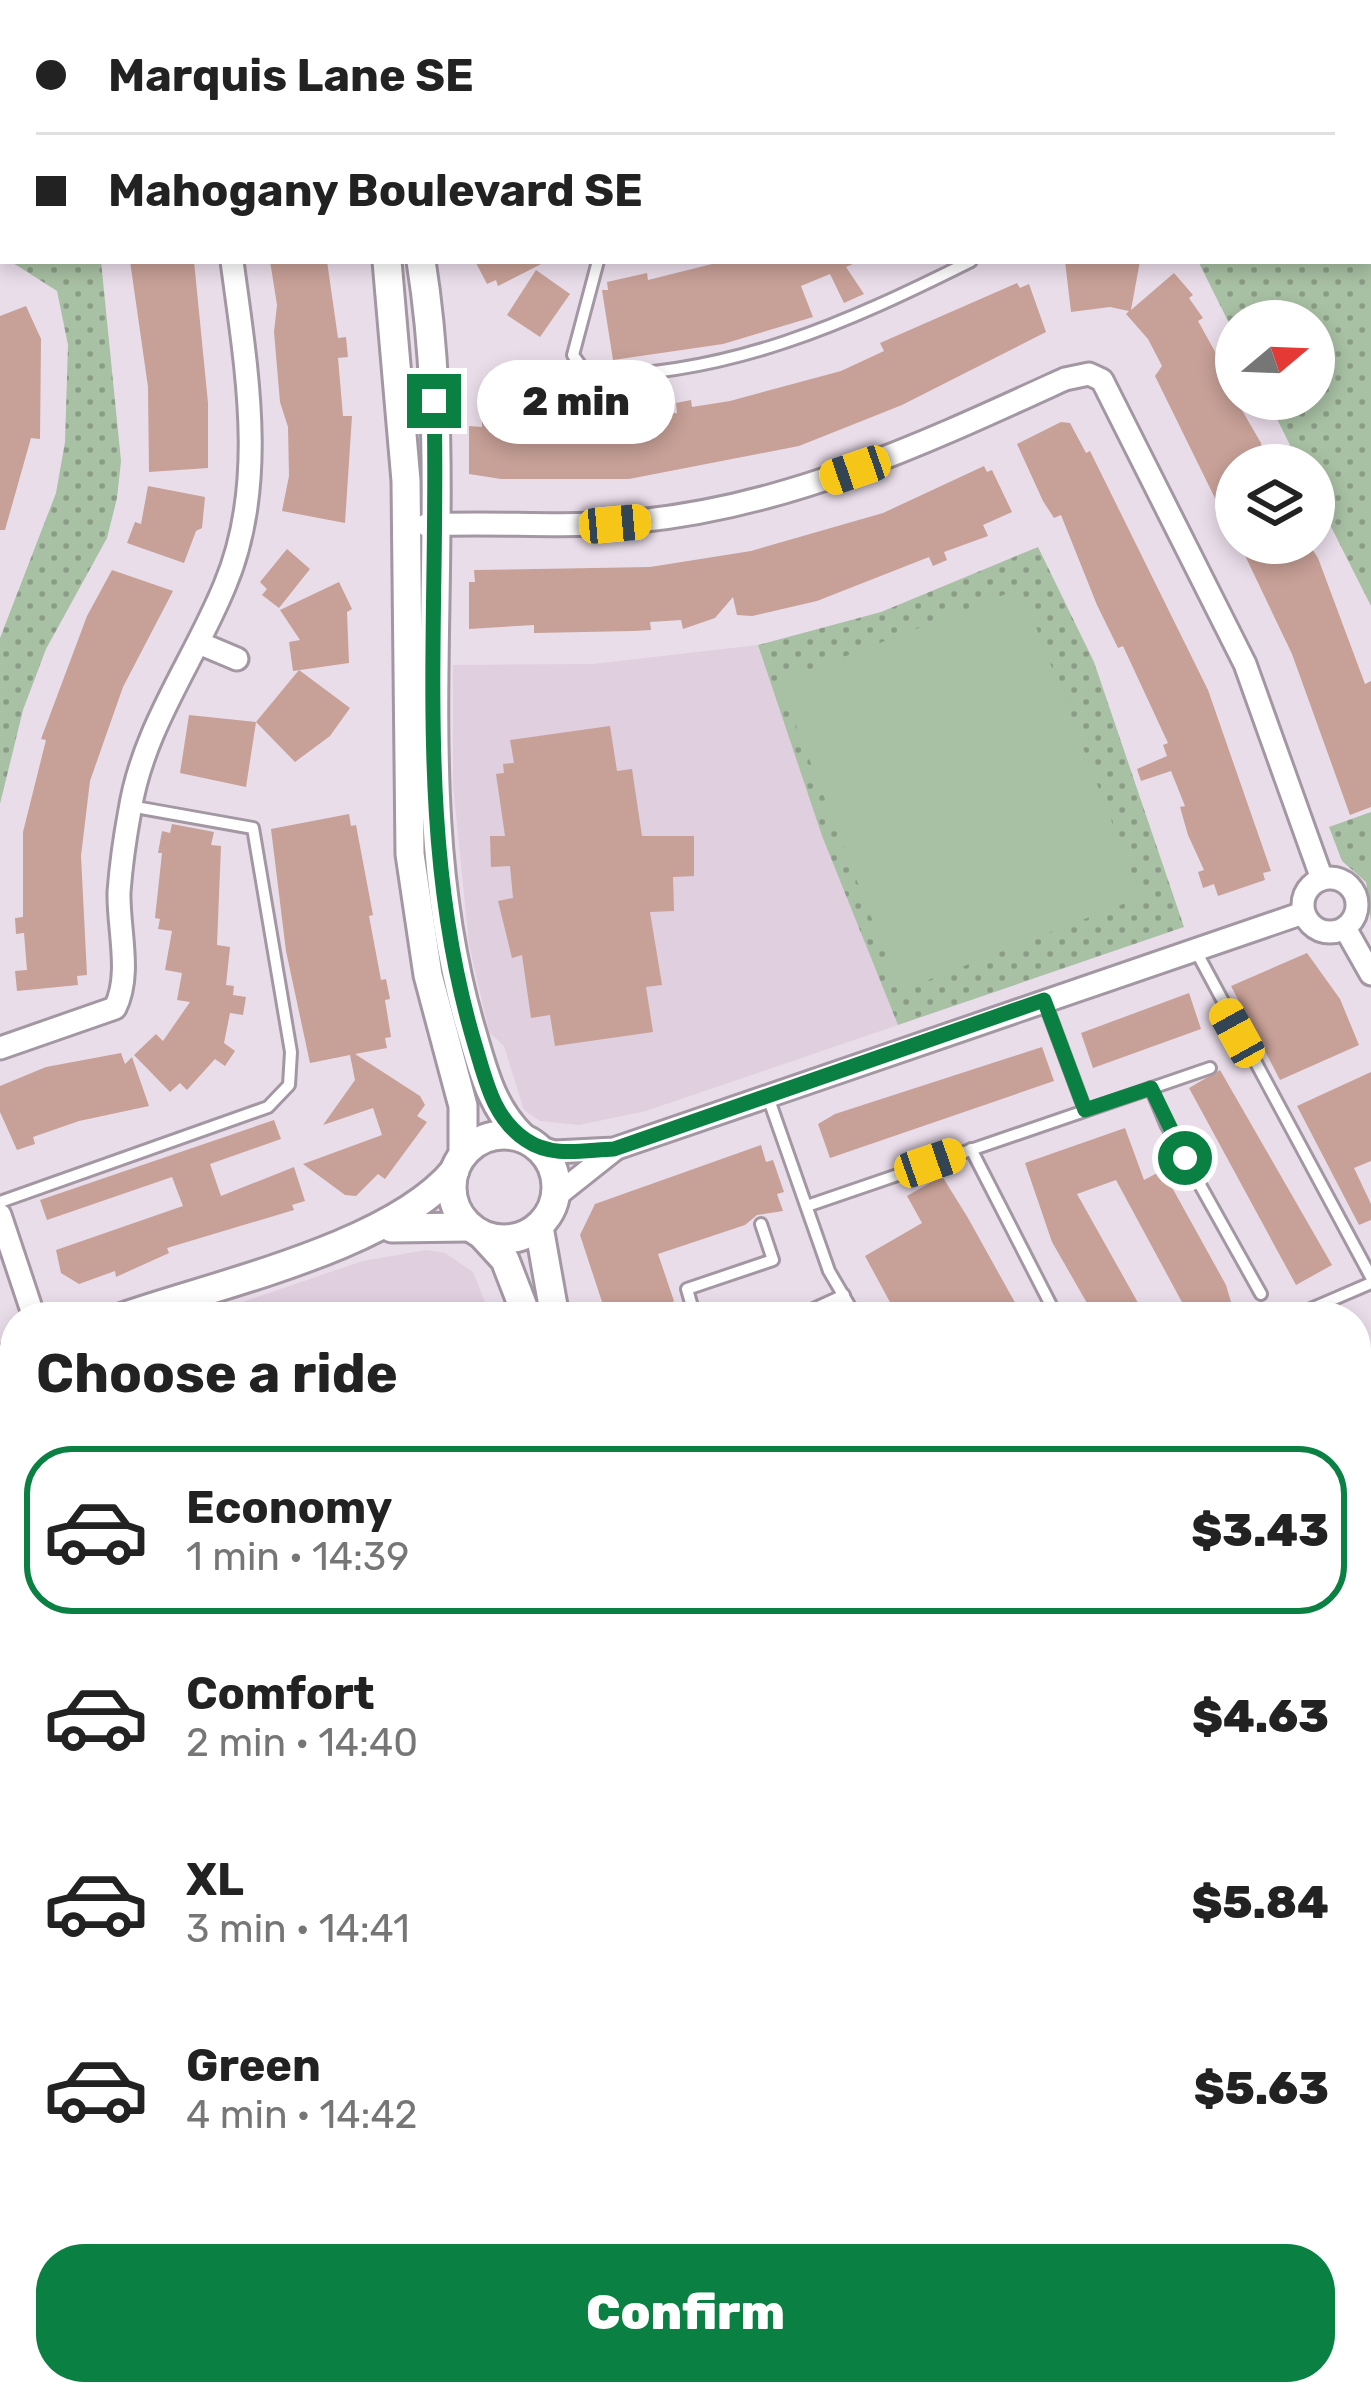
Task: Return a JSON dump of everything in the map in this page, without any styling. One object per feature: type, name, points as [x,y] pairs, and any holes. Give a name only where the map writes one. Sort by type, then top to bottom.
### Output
[{"type":"street","points":[[0,1048],[115,1008],[124,991],[119,892],[130,806],[152,729],[200,643],[228,579],[248,507],[250,440],[232,264]]},
{"type":"street","points":[[387,264],[398,353],[407,526],[410,854],[428,975],[463,1106],[454,1201],[506,1260],[521,1302]]},
{"type":"street","points":[[421,264],[434,401],[432,783],[439,868],[458,986],[488,1085],[502,1118],[530,1143],[556,1178],[556,1196]]},
{"type":"street","points":[[407,526],[587,526],[740,505],[891,458],[1065,379],[1089,374],[1102,380],[1245,664],[1322,879]]},
{"type":"street","points":[[200,643],[237,659]]},
{"type":"street","points":[[1322,879],[1339,880],[1356,898],[1355,914],[1345,928],[1321,931],[1304,913],[1308,889],[1322,879]]},
{"type":"street","points":[[166,1302],[375,1230],[434,1196],[459,1163],[496,1135],[554,1152],[614,1149],[1304,913]]},
{"type":"street","points":[[1345,928],[1371,974]]},
{"type":"street","points":[[375,1230],[476,1231],[512,1240],[539,1227],[556,1196],[614,1149]]},
{"type":"street","points":[[0,1215],[29,1302]]},
{"type":"street","points":[[539,1227],[552,1302]]},
{"type":"lane","points":[[597,264],[573,355],[588,376],[657,376],[808,339],[965,264]]},
{"type":"lane","points":[[0,1202],[268,1107],[290,1085],[291,1052],[253,828],[130,806]]},
{"type":"lane","points":[[1194,948],[1371,1280],[1324,1302]]},
{"type":"lane","points":[[1044,1000],[1085,1110]]},
{"type":"lane","points":[[806,1206],[1210,1068]]},
{"type":"lane","points":[[1151,1088],[1261,1294]]},
{"type":"lane","points":[[768,1097],[806,1206],[848,1302]]},
{"type":"lane","points":[[971,1149],[1049,1302]]},
{"type":"lane","points":[[691,1302],[687,1289],[773,1259],[761,1224]]},
{"type":"lane","points":[[829,1302],[844,1295]]},
{"type":"shaded area","points":[[758,645],[822,836],[898,1025],[646,1111],[579,1125],[540,1121],[524,1110],[504,1046],[489,1032],[469,944],[453,785],[453,665],[593,664]]},
{"type":"shaded area","points":[[426,1250],[445,1253],[473,1272],[485,1302],[242,1302],[363,1261]]},
{"type":"green space","points":[[15,264],[101,264],[121,461],[117,498],[107,538],[46,649],[23,710],[0,804],[0,638],[56,493],[65,442],[68,345],[57,291]]},
{"type":"green space","points":[[1200,264],[1371,264],[1371,606],[1335,535],[1335,444],[1290,444],[1278,420],[1335,420],[1335,300],[1218,300]]},
{"type":"green space","points":[[1038,547],[1094,662],[1184,927],[898,1025],[822,836],[758,645],[881,612]]},
{"type":"green space","points":[[1021,588],[1141,897],[900,991],[779,682]]},
{"type":"green space","points":[[1371,812],[1371,922],[1366,882],[1342,861],[1329,827]]},
{"type":"building","points":[[130,264],[194,264],[208,403],[208,468],[149,472],[148,387]]},
{"type":"building","points":[[270,264],[327,264],[338,338],[346,337],[348,357],[338,358],[343,416],[352,416],[345,523],[282,511],[289,476],[288,427],[280,402],[274,332],[277,305]]},
{"type":"building","points":[[477,264],[541,264],[498,286],[496,280],[487,284]]},
{"type":"building","points":[[712,264],[853,264],[846,267],[864,294],[844,303],[830,274],[801,286],[813,317],[723,344],[613,360],[602,290],[608,290],[607,282],[647,273],[648,280]]},
{"type":"building","points":[[1065,264],[1139,264],[1131,310],[1174,273],[1193,295],[1189,298],[1203,318],[1198,321],[1215,352],[1215,420],[1248,420],[1261,444],[1215,444],[1215,498],[1155,376],[1162,366],[1148,339],[1126,314],[1129,311],[1110,307],[1071,312]]},
{"type":"building","points":[[536,270],[570,294],[540,337],[507,315]]},
{"type":"building","points":[[1017,283],[1020,288],[1029,284],[1046,332],[902,405],[799,446],[629,479],[501,479],[469,474],[469,426],[482,427],[482,415],[553,417],[565,420],[565,427],[602,426],[616,418],[677,413],[676,403],[691,400],[692,407],[730,401],[841,371],[884,351],[880,343]]},
{"type":"building","points":[[26,306],[41,339],[40,439],[31,438],[5,530],[0,530],[0,316]]},
{"type":"building","points":[[1061,422],[1070,423],[1086,453],[1090,451],[1208,690],[1271,871],[1263,873],[1265,880],[1218,896],[1214,884],[1203,888],[1198,872],[1204,870],[1188,835],[1180,807],[1185,806],[1171,771],[1141,781],[1137,769],[1167,756],[1163,745],[1168,743],[1123,646],[1118,648],[1097,605],[1061,515],[1054,518],[1043,501],[1017,444]]},
{"type":"building","points":[[984,466],[987,472],[992,470],[1012,512],[983,525],[988,536],[944,552],[947,560],[933,566],[929,557],[817,601],[752,616],[737,615],[733,597],[715,618],[683,629],[681,620],[650,622],[651,630],[634,631],[534,633],[534,625],[469,629],[469,582],[475,582],[474,570],[650,567],[751,551],[883,513]]},
{"type":"building","points":[[148,486],[205,497],[202,528],[196,531],[184,563],[127,543],[135,522],[141,524]]},
{"type":"building","points":[[287,549],[310,569],[279,608],[262,595],[267,589],[260,582]]},
{"type":"building","points":[[1249,564],[1320,564],[1365,684],[1371,681],[1371,807],[1350,815],[1292,654]]},
{"type":"building","points":[[112,570],[173,591],[123,687],[90,781],[81,856],[87,975],[77,976],[78,985],[17,991],[15,971],[27,970],[24,933],[16,934],[15,918],[23,917],[23,832],[46,740],[41,739],[87,616]]},
{"type":"building","points":[[339,582],[352,609],[347,612],[349,663],[293,671],[289,642],[300,640],[280,610]]},
{"type":"building","points":[[299,670],[350,708],[330,736],[295,762],[256,722]]},
{"type":"building","points":[[189,715],[256,722],[246,787],[180,773]]},
{"type":"building","points":[[610,726],[617,771],[632,769],[642,836],[694,836],[694,876],[673,877],[674,911],[650,912],[662,985],[646,987],[653,1032],[555,1046],[550,1015],[531,1018],[522,955],[512,958],[498,901],[513,898],[510,866],[491,867],[490,836],[505,836],[496,774],[504,773],[503,764],[514,763],[510,740]]},
{"type":"building","points":[[349,814],[351,826],[356,825],[381,980],[386,979],[390,999],[385,1000],[391,1037],[385,1038],[387,1048],[355,1054],[420,1096],[425,1105],[417,1116],[427,1122],[385,1179],[378,1174],[356,1196],[345,1195],[303,1164],[382,1135],[373,1108],[323,1125],[355,1080],[350,1055],[310,1063],[286,951],[271,829]]},
{"type":"building","points":[[172,824],[214,832],[211,845],[221,846],[217,945],[230,947],[226,985],[234,986],[233,995],[246,997],[243,1015],[230,1013],[224,1043],[235,1051],[225,1066],[215,1059],[187,1090],[180,1083],[170,1092],[134,1055],[156,1034],[163,1041],[190,1002],[177,1000],[182,973],[165,970],[172,931],[158,929],[160,919],[155,918],[162,853],[158,853],[162,831],[170,833]]},
{"type":"building","points":[[1307,953],[1340,999],[1359,1045],[1280,1080],[1231,986]]},
{"type":"building","points":[[1189,993],[1201,1029],[1093,1068],[1081,1033]]},
{"type":"building","points":[[1042,1047],[1054,1081],[830,1158],[818,1124],[835,1114]]},
{"type":"building","points":[[121,1053],[125,1064],[132,1057],[149,1106],[79,1121],[33,1137],[35,1144],[17,1150],[0,1112],[0,1086],[46,1067]]},
{"type":"building","points":[[1220,1070],[1332,1265],[1296,1285],[1189,1088]]},
{"type":"building","points":[[1371,1072],[1371,1161],[1354,1168],[1371,1204],[1371,1220],[1359,1225],[1297,1106]]},
{"type":"building","points":[[274,1120],[281,1139],[210,1164],[221,1196],[294,1167],[305,1201],[292,1205],[294,1210],[167,1248],[169,1253],[116,1277],[115,1271],[79,1284],[61,1273],[56,1250],[183,1206],[172,1177],[47,1220],[40,1200]]},
{"type":"building","points":[[1125,1128],[1144,1180],[1161,1171],[1169,1182],[1231,1302],[1182,1302],[1116,1180],[1077,1194],[1138,1302],[1086,1302],[1052,1242],[1025,1163]]},
{"type":"building","points":[[761,1145],[766,1162],[773,1160],[784,1192],[777,1194],[783,1211],[757,1215],[745,1225],[658,1254],[672,1302],[602,1302],[580,1235],[595,1204]]},
{"type":"building","points":[[942,1176],[1015,1302],[890,1302],[865,1256],[922,1223],[907,1196]]},
{"type":"route","points":[[434,401],[432,783],[439,868],[458,986],[491,1097],[502,1118],[523,1138],[554,1152],[614,1149],[1044,1000],[1085,1110],[1151,1088],[1185,1158]]}]
